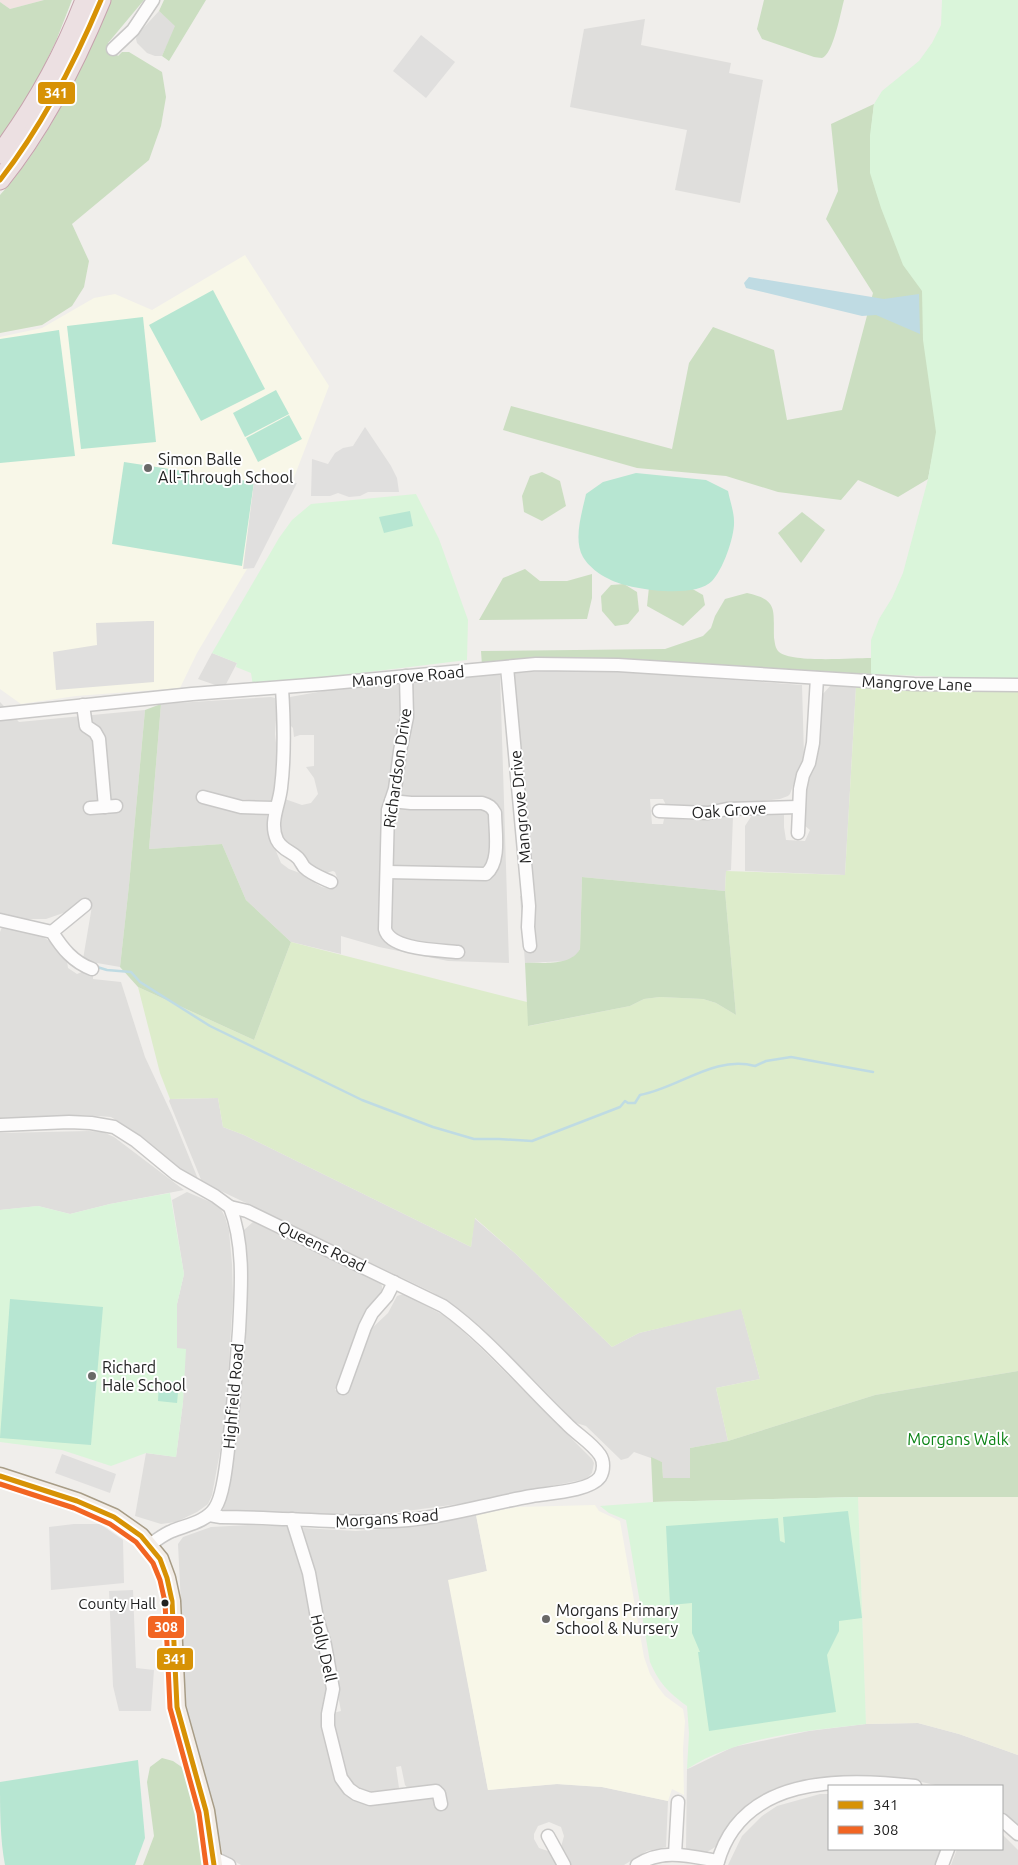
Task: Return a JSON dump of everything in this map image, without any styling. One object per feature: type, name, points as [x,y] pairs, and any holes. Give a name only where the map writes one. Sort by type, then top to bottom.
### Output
[{"type":"highway","points":[[0,154],[37,99],[58,60],[84,0]]},
{"type":"highway","points":[[0,180],[26,144],[48,108],[88,31],[101,0]]},
{"type":"main road","points":[[0,1476],[103,1512],[142,1536],[160,1559],[167,1578],[172,1601],[177,1706],[206,1811],[213,1861]]},
{"type":"street","points":[[117,44],[133,30],[153,0]]},
{"type":"street","name":"Mangrove Road","points":[[0,714],[192,694],[282,688],[545,664],[609,664],[817,678]]},
{"type":"street","name":"Mangrove Drive","points":[[507,667],[529,906],[528,928],[530,946]]},
{"type":"street","name":"Richardson Drive","points":[[406,676],[407,717],[395,789],[388,810],[385,929],[389,938],[396,942],[416,947],[458,952]]},
{"type":"street","points":[[798,833],[798,807],[801,782],[809,763],[813,743],[817,678]]},
{"type":"street","name":"Mangrove Lane","points":[[817,678],[914,684],[1018,685]]},
{"type":"street","points":[[282,688],[281,788],[275,808],[274,827],[281,846],[298,858],[306,868],[331,882]]},
{"type":"street","points":[[83,705],[86,726],[95,732],[100,739],[111,806],[90,808]]},
{"type":"street","points":[[203,797],[241,807],[275,808]]},
{"type":"street","points":[[387,872],[486,874],[490,871],[496,860],[495,813],[488,805],[482,803],[411,803],[391,801]]},
{"type":"street","name":"Oak Grove","points":[[659,811],[708,813],[737,809],[798,807]]},
{"type":"street","points":[[52,932],[85,905]]},
{"type":"street","points":[[0,920],[52,932],[72,959],[92,970]]},
{"type":"street","name":"Queens Road","points":[[0,1125],[69,1122],[114,1127],[136,1140],[176,1174],[216,1196],[230,1207],[247,1211],[443,1306],[462,1321],[535,1390],[565,1423],[594,1448],[602,1459]]},
{"type":"street","name":"Highfield Road","points":[[209,1515],[216,1508],[226,1464],[237,1360],[240,1302],[239,1253],[237,1228],[230,1207]]},
{"type":"street","points":[[343,1388],[365,1327],[372,1313],[388,1296],[394,1282]]},
{"type":"street","name":"Morgans Road","points":[[209,1515],[319,1522],[386,1521],[451,1513],[589,1485],[600,1477],[603,1468],[602,1459]]},
{"type":"street","points":[[149,1545],[170,1531],[209,1515]]},
{"type":"street","name":"Holly Dell","points":[[292,1519],[296,1537],[309,1573],[318,1624],[325,1645],[333,1689],[328,1714],[328,1726],[341,1778],[349,1789],[364,1798],[379,1799],[436,1791],[439,1794],[441,1804]]},
{"type":"street","points":[[638,1865],[650,1858],[676,1854],[718,1863],[726,1844],[740,1820],[751,1810],[781,1793],[833,1783],[874,1782],[905,1785]]},
{"type":"street","points":[[676,1854],[678,1802]]},
{"type":"street","points":[[1003,1821],[1018,1834]]},
{"type":"street","points":[[548,1836],[564,1865]]},
{"type":"street","points":[[942,1865],[948,1850]]},
{"type":"street","points":[[213,1861],[230,1865]]},
{"type":"shaded area","points":[[0,0],[44,0],[10,9]]},
{"type":"shaded area","points":[[159,11],[176,26],[162,56],[155,56],[147,53],[137,43],[136,39],[137,35]]},
{"type":"shaded area","points":[[645,19],[641,45],[731,63],[729,73],[763,80],[740,203],[675,190],[687,130],[570,107],[584,29]]},
{"type":"shaded area","points":[[421,35],[455,62],[426,98],[393,71]]},
{"type":"shaded area","name":"Simon Balle All-Through School","points":[[245,255],[329,386],[290,488],[257,552],[197,653],[180,688],[76,696],[21,704],[0,689],[0,337],[42,328],[94,298],[115,294],[152,310]]},
{"type":"shaded area","points":[[365,427],[391,466],[397,478],[399,492],[368,492],[360,496],[349,497],[338,493],[330,496],[311,496],[312,459],[328,464],[335,453],[343,448],[353,446]]},
{"type":"shaded area","points":[[254,482],[297,483],[254,568],[243,569]]},
{"type":"shaded area","points":[[154,621],[154,682],[56,690],[53,652],[97,645],[96,623]]},
{"type":"shaded area","points":[[212,653],[237,663],[224,688],[198,679]]},
{"type":"shaded area","points":[[581,669],[802,685],[804,756],[790,794],[780,799],[695,808],[666,805],[663,799],[650,799],[652,824],[663,824],[664,819],[668,818],[691,820],[733,816],[731,870],[726,871],[725,891],[582,877],[580,949],[578,953],[568,961],[525,963],[520,896],[531,896],[512,673]]},
{"type":"shaded area","points":[[500,673],[509,963],[448,961],[379,947],[341,936],[341,954],[291,942],[246,900],[222,844],[149,849],[161,704],[275,698],[277,706],[275,734],[277,752],[279,753],[275,801],[230,799],[267,815],[270,837],[281,863],[289,869],[313,878],[315,883],[322,887],[330,889],[334,887],[338,880],[335,872],[322,874],[288,849],[277,832],[282,798],[302,805],[311,803],[318,794],[314,778],[306,767],[314,766],[314,735],[294,737],[293,728],[289,724],[288,700],[290,697],[346,687]]},
{"type":"shaded area","points":[[831,685],[856,687],[845,875],[745,871],[745,826],[752,815],[784,814],[786,840],[805,841],[810,830],[804,825],[806,789],[818,753],[822,695]]},
{"type":"shaded area","points":[[0,702],[19,722],[145,710],[120,967],[97,963],[96,966],[83,959],[92,906],[84,900],[72,910],[46,919],[26,919],[0,913]]},
{"type":"shaded area","points":[[2,927],[43,937],[51,942],[67,961],[68,968],[77,974],[82,972],[93,975],[93,979],[121,982],[145,1057],[172,1115],[198,1179],[186,1174],[145,1139],[111,1117],[83,1115],[0,1118],[0,932]]},
{"type":"shaded area","points":[[218,1098],[223,1127],[244,1135],[471,1247],[474,1218],[517,1255],[612,1347],[639,1333],[741,1308],[760,1379],[716,1388],[728,1441],[690,1448],[691,1478],[663,1478],[662,1462],[634,1452],[628,1458],[621,1460],[586,1426],[576,1423],[527,1373],[455,1307],[432,1292],[202,1182],[169,1101],[170,1099]]},
{"type":"shaded area","points":[[103,1132],[114,1137],[184,1190],[110,1204],[70,1214],[38,1206],[0,1210],[0,1133]]},
{"type":"shaded area","points":[[187,1192],[213,1203],[221,1209],[229,1231],[233,1297],[224,1430],[212,1495],[208,1504],[197,1512],[176,1522],[161,1524],[135,1516],[146,1453],[176,1457],[183,1402],[185,1349],[177,1349],[177,1304],[184,1274],[172,1200]]},
{"type":"shaded area","points":[[253,1222],[380,1283],[382,1286],[382,1293],[359,1325],[335,1390],[346,1393],[369,1331],[388,1313],[397,1296],[403,1294],[443,1315],[484,1351],[592,1459],[594,1463],[592,1473],[586,1479],[473,1502],[377,1515],[342,1516],[223,1510],[231,1477],[237,1437],[246,1341],[244,1230]]},
{"type":"shaded area","points":[[62,1454],[116,1474],[110,1493],[55,1473]]},
{"type":"shaded area","name":"Morgans Primary School & Nursery","points":[[595,1505],[599,1511],[620,1521],[644,1657],[650,1674],[658,1687],[665,1696],[683,1709],[685,1721],[683,1749],[684,1795],[672,1789],[668,1801],[602,1787],[557,1784],[488,1790],[448,1580],[487,1571],[476,1515],[517,1507]]},
{"type":"shaded area","points":[[476,1515],[487,1571],[449,1581],[488,1790],[557,1784],[602,1787],[668,1801],[666,1847],[647,1851],[624,1865],[570,1865],[561,1847],[564,1836],[561,1827],[549,1822],[538,1826],[534,1839],[539,1848],[551,1852],[557,1865],[241,1865],[223,1855],[186,1706],[178,1544],[183,1537],[211,1527],[248,1525],[284,1526],[290,1528],[299,1549],[329,1690],[324,1724],[336,1780],[346,1792],[362,1802],[377,1804],[433,1795],[436,1797],[438,1808],[448,1805],[445,1790],[439,1786],[411,1792],[405,1785],[401,1766],[396,1767],[399,1788],[394,1794],[382,1797],[363,1794],[348,1783],[345,1778],[333,1727],[333,1713],[341,1711],[329,1648],[322,1629],[303,1528],[356,1531]]},
{"type":"shaded area","points":[[74,1524],[100,1524],[123,1540],[124,1583],[51,1590],[49,1527]]},
{"type":"shaded area","points":[[133,1590],[136,1668],[154,1670],[151,1711],[119,1711],[113,1686],[109,1591]]},
{"type":"shaded area","points":[[918,1723],[959,1734],[1018,1755],[1018,1825],[1003,1814],[1003,1785],[935,1785],[903,1778],[833,1776],[797,1781],[773,1789],[750,1802],[737,1813],[717,1846],[707,1852],[686,1849],[687,1769],[733,1747],[809,1731],[866,1724]]},
{"type":"shaded area","points":[[820,1794],[828,1794],[828,1850],[942,1850],[936,1865],[728,1865],[742,1836],[762,1816],[777,1806]]},
{"type":"shaded area","points":[[1003,1835],[1018,1850],[1018,1865],[951,1865],[957,1850],[1003,1850]]},
{"type":"green space","points":[[44,0],[72,0],[56,41],[27,102],[0,140],[0,2],[10,9]]},
{"type":"green space","points":[[111,0],[144,0],[108,43],[118,56],[122,52],[129,52],[162,72],[166,97],[161,126],[149,160],[72,224],[89,261],[84,287],[72,306],[42,325],[0,333],[0,195],[34,152],[49,128],[77,77]]},
{"type":"green space","points":[[164,0],[206,0],[169,61],[162,56],[175,26],[159,11]]},
{"type":"green space","points":[[764,0],[844,0],[833,41],[826,55],[822,58],[814,57],[762,39],[757,29]]},
{"type":"green space","points":[[942,0],[1018,0],[1018,680],[871,674],[871,640],[879,619],[892,598],[903,573],[928,479],[936,432],[923,340],[922,291],[903,265],[881,208],[870,173],[870,135],[874,104],[882,91],[919,61],[932,43],[941,25]]},
{"type":"green space","points":[[874,104],[871,131],[876,191],[890,229],[969,267],[928,479],[898,497],[858,480],[841,500],[778,492],[726,476],[637,468],[503,430],[511,406],[672,449],[689,363],[713,327],[774,350],[787,420],[842,410],[873,293],[826,219],[838,191],[831,124]]},
{"type":"green space","points":[[213,290],[265,389],[201,421],[149,325]]},
{"type":"green space","points":[[143,317],[156,442],[81,449],[67,326]]},
{"type":"green space","points":[[59,330],[75,456],[0,463],[0,339]]},
{"type":"green space","points":[[276,390],[289,414],[245,437],[233,413]]},
{"type":"green space","points":[[289,415],[302,439],[258,462],[246,438]]},
{"type":"green space","points":[[124,462],[254,482],[242,566],[112,544]]},
{"type":"green space","points":[[542,472],[560,481],[566,506],[542,521],[524,512],[522,496],[530,476]]},
{"type":"green space","points":[[636,473],[706,480],[728,491],[734,521],[730,544],[716,576],[704,587],[692,590],[662,591],[618,583],[591,567],[583,557],[578,534],[586,494],[603,482]]},
{"type":"green space","points":[[416,494],[439,539],[468,620],[467,660],[253,686],[251,673],[236,667],[237,663],[212,653],[279,538],[292,520],[311,504]]},
{"type":"green space","points":[[410,511],[413,526],[384,533],[379,517]]},
{"type":"green space","points":[[802,512],[825,530],[801,563],[778,533]]},
{"type":"green space","points":[[525,569],[540,581],[567,581],[592,574],[592,598],[587,619],[479,620],[503,578]]},
{"type":"green space","points":[[624,584],[637,592],[639,611],[628,624],[615,626],[602,611],[601,596],[611,585]]},
{"type":"green space","points":[[649,587],[689,587],[703,595],[705,605],[683,626],[647,606]]},
{"type":"green space","points":[[747,593],[765,599],[772,608],[774,638],[779,652],[796,658],[809,659],[871,658],[871,674],[540,657],[482,666],[481,651],[665,649],[703,636],[711,628],[715,616],[725,599]]},
{"type":"green space","points":[[856,687],[1018,691],[1018,1371],[875,1395],[728,1441],[716,1388],[760,1379],[741,1309],[639,1333],[612,1347],[517,1255],[475,1218],[471,1247],[244,1135],[223,1127],[218,1098],[170,1099],[160,1073],[138,987],[254,1040],[291,942],[527,1002],[529,1026],[630,1006],[644,999],[660,997],[703,999],[716,1003],[736,1015],[725,891],[726,871],[845,875]]},
{"type":"green space","points":[[161,704],[149,849],[222,844],[246,900],[291,942],[254,1040],[138,987],[120,967],[145,710]]},
{"type":"green space","points":[[582,877],[725,891],[736,1015],[716,1003],[703,999],[660,997],[644,999],[630,1006],[528,1026],[525,963],[563,961],[570,959],[580,949]]},
{"type":"green space","name":"Richard Hale School","points":[[170,1193],[184,1274],[177,1304],[177,1348],[186,1349],[183,1402],[176,1457],[146,1453],[111,1466],[62,1450],[0,1442],[0,1210],[38,1206],[70,1214],[110,1204]]},
{"type":"green space","points":[[10,1299],[103,1307],[91,1445],[0,1438]]},
{"type":"green space","name":"Morgans Walk","points":[[1018,1371],[1018,1497],[858,1497],[653,1502],[651,1457],[662,1462],[663,1478],[690,1478],[690,1448],[728,1441],[875,1395]]},
{"type":"green space","points":[[159,1381],[179,1382],[177,1403],[158,1401]]},
{"type":"green space","points":[[858,1497],[1018,1497],[1018,1755],[959,1734],[918,1723],[866,1724]]},
{"type":"green space","points":[[858,1497],[866,1724],[797,1733],[751,1742],[728,1749],[687,1769],[689,1733],[687,1706],[665,1687],[650,1662],[626,1520],[609,1513],[600,1506],[653,1502]]},
{"type":"green space","points":[[848,1511],[862,1618],[839,1621],[839,1631],[827,1655],[836,1712],[709,1731],[698,1652],[700,1652],[692,1633],[692,1603],[670,1605],[666,1526],[778,1518],[780,1541],[785,1543],[783,1517]]},
{"type":"green space","points":[[162,1758],[173,1761],[186,1770],[203,1834],[207,1865],[143,1865],[154,1836],[147,1782],[150,1767]]},
{"type":"green space","points":[[138,1760],[145,1838],[135,1865],[5,1865],[1,1835],[0,1782]]},
{"type":"water","points":[[749,277],[884,299],[919,294],[920,334],[876,315],[862,316],[746,288],[744,283]]},
{"type":"waterway","points":[[97,967],[107,970],[131,972],[140,982],[210,1026],[362,1100],[433,1127],[474,1139],[532,1141],[620,1107],[625,1101],[635,1103],[640,1095],[669,1086],[711,1068],[725,1065],[755,1066],[766,1061],[791,1057],[873,1072]]},
{"type":"transit line","name":"341","points":[[0,180],[44,116],[69,71],[101,0]]},
{"type":"transit line","name":"341","points":[[0,1476],[77,1501],[114,1517],[141,1536],[160,1559],[167,1578],[172,1601],[177,1707],[206,1811],[214,1865]]},
{"type":"transit line","name":"308","points":[[0,1484],[74,1508],[110,1524],[136,1542],[153,1563],[160,1580],[165,1602],[170,1708],[199,1813],[206,1865]]},
{"type":"place","name":"Simon Balle All-Through School","points":[[148,468]]},
{"type":"place","name":"Richard Hale School","points":[[92,1376]]},
{"type":"place","name":"County Hall","points":[[165,1603]]},
{"type":"place","name":"Morgans Primary School & Nursery","points":[[546,1619]]}]
